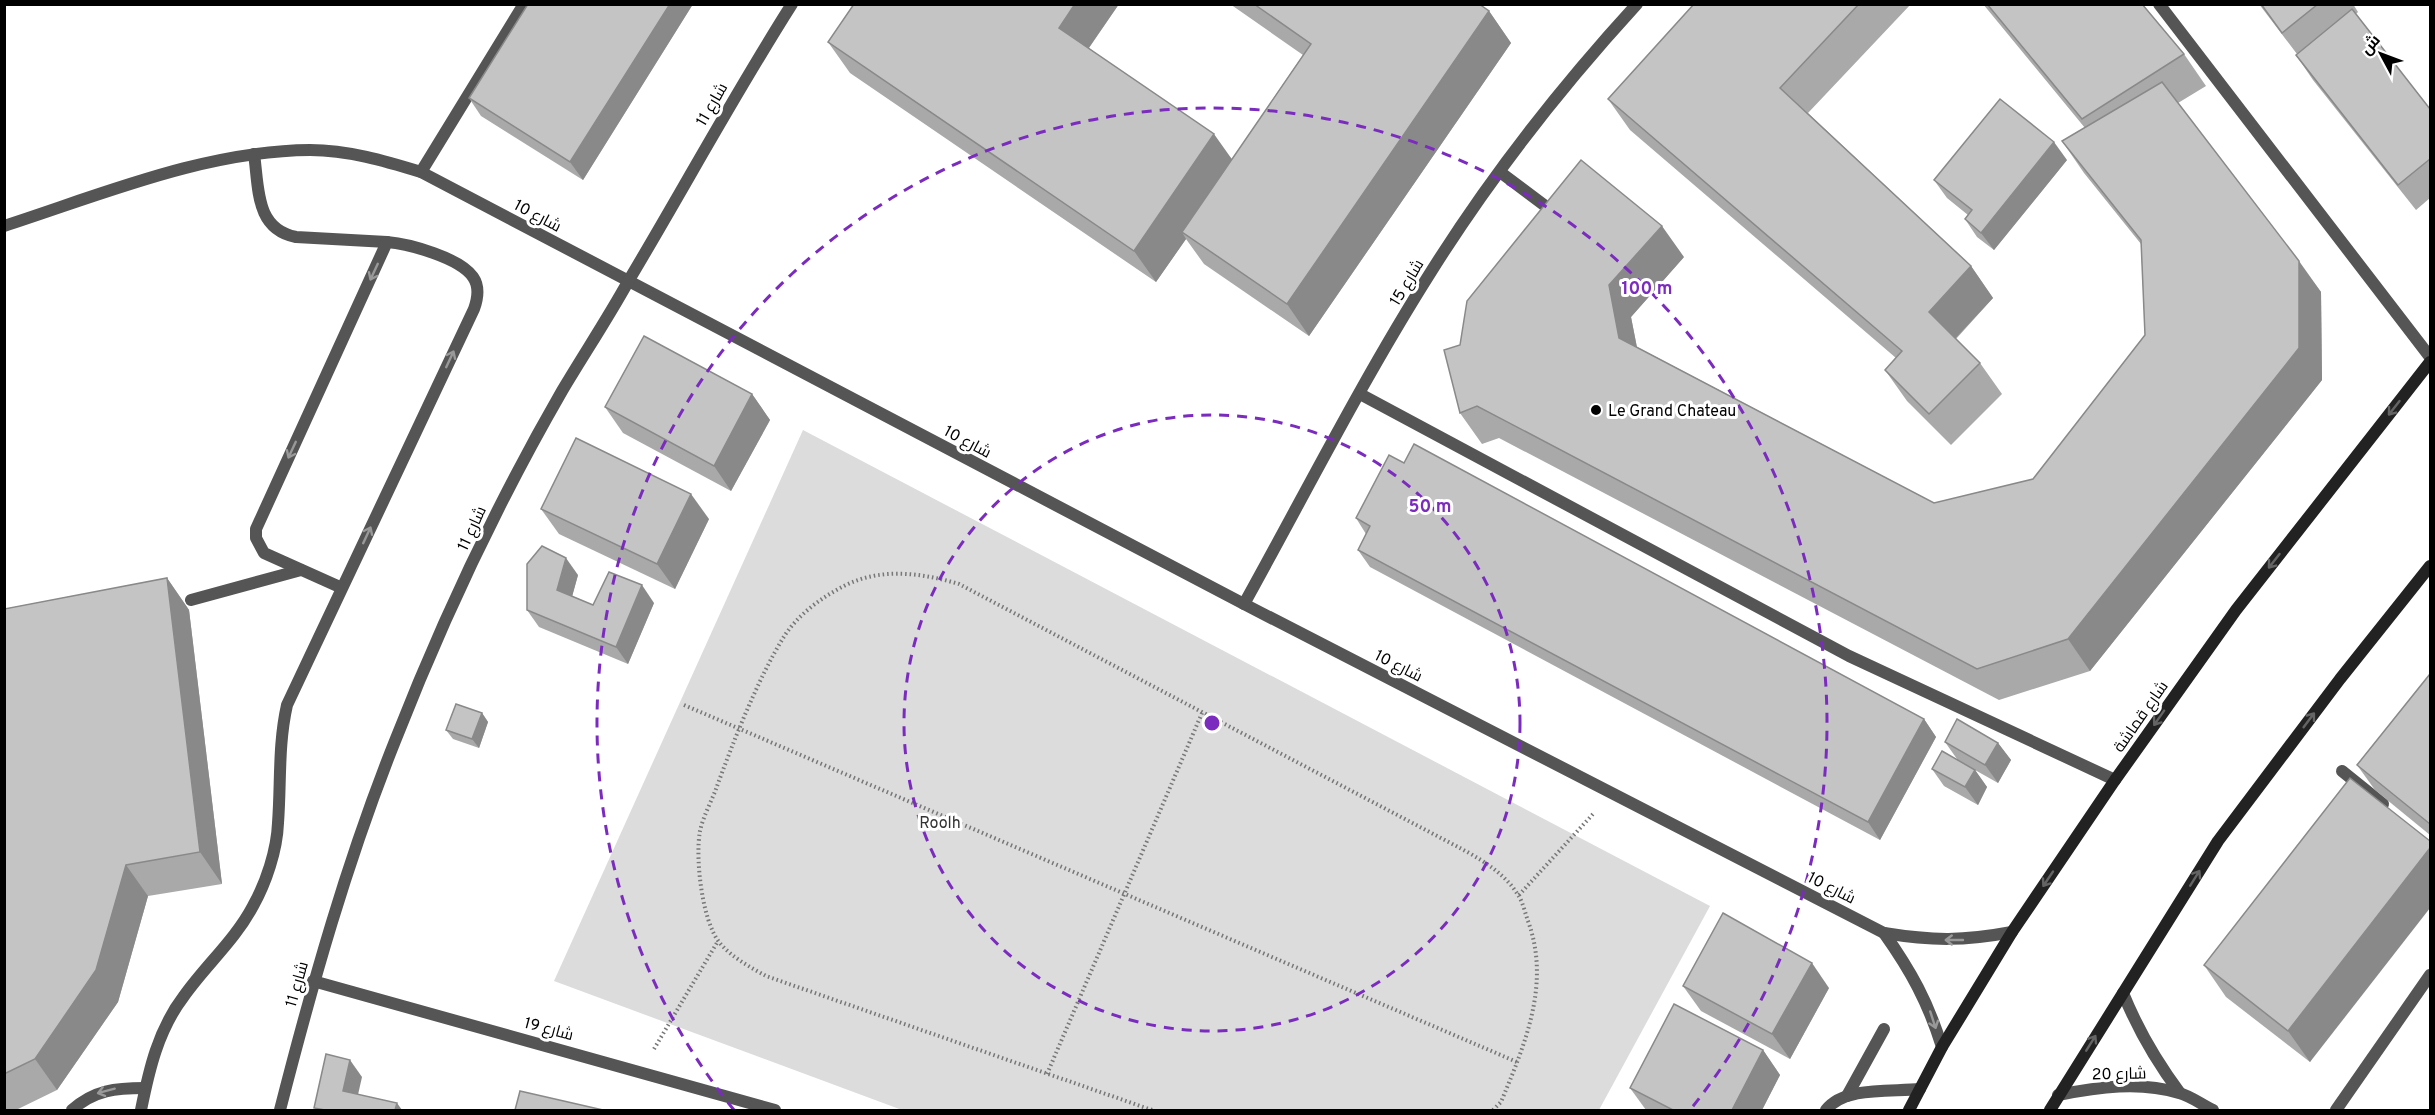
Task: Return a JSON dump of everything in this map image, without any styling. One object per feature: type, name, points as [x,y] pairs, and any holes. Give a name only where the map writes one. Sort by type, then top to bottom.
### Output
[{"type":"street","points":[[422,172],[524,4]]},
{"type":"street","name":"شارع 11","points":[[280,1110],[313,981],[355,849],[395,740],[444,624],[500,507],[556,403],[749,72],[792,4]]},
{"type":"street","name":"شارع 15","points":[[1244,604],[1429,274],[1500,172],[1595,50],[1637,4]]},
{"type":"street","points":[[2159,4],[2430,357]]},
{"type":"street","name":"شارع 10","points":[[4,226],[208,163],[254,154],[311,150],[367,156],[422,172],[1244,604],[1884,933],[1927,940],[1970,940],[2012,932]]},
{"type":"street","points":[[141,1110],[153,1056],[165,1026],[183,997],[231,941],[254,905],[269,867],[279,826],[279,757],[288,705],[477,299],[474,279],[467,271],[419,247],[296,237],[274,229],[266,219],[262,208],[254,154]]},
{"type":"street","points":[[1500,172],[1564,220]]},
{"type":"street","points":[[342,588],[264,553],[256,538],[256,529],[387,243]]},
{"type":"street","name":"شارع قماشة","points":[[1909,1110],[1942,1047],[2012,932],[2115,780],[2236,610],[2430,362]]},
{"type":"street","points":[[1360,394],[1849,656],[2115,780]]},
{"type":"street","points":[[2050,1110],[2218,841],[2340,679],[2430,566]]},
{"type":"street","points":[[190,600],[301,570]]},
{"type":"street","points":[[2342,771],[2395,815]]},
{"type":"street","name":"شارع 10","points":[[1884,933],[1909,968],[1929,1006],[1942,1047]]},
{"type":"street","points":[[2336,1110],[2430,975]]},
{"type":"street","name":"شارع 19","points":[[313,981],[775,1110]]},
{"type":"street","name":"شارع 20","points":[[2123,993],[2138,1029],[2156,1062],[2180,1093]]},
{"type":"street","points":[[1848,1096],[1884,1029]]},
{"type":"street","name":"شارع 20","points":[[2058,1095],[2099,1087],[2140,1087],[2180,1093],[2213,1110]]},
{"type":"street","points":[[72,1110],[84,1099],[100,1092],[116,1088],[145,1088]]},
{"type":"street","points":[[1826,1110],[1836,1100],[1848,1096],[1920,1089]]},
{"type":"path","points":[[1152,1110],[766,976],[740,961],[718,941],[699,888],[700,831],[740,730],[786,634],[813,605],[846,584],[883,574],[922,573],[960,584],[1476,856],[1491,867],[1519,895],[1534,936],[1538,979],[1532,1022],[1501,1102],[1493,1110]]},
{"type":"path","points":[[684,705],[1517,1062]]},
{"type":"path","points":[[1047,1074],[1202,712]]},
{"type":"path","points":[[1519,895],[1612,793]]},
{"type":"path","points":[[641,1071],[718,941]]},
{"type":"green space","name":"Roolh","points":[[803,430],[1710,906],[1599,1110],[902,1110],[554,981]]},
{"type":"building","points":[[528,4],[670,4],[570,162],[469,98]]},
{"type":"building","points":[[854,4],[1075,4],[1059,28],[1214,134],[1134,251],[828,42]]},
{"type":"building","points":[[1254,4],[1479,4],[1489,11],[1287,304],[1182,232],[1311,44]]},
{"type":"building","points":[[1694,4],[1859,4],[1780,88],[1971,266],[1929,312],[1980,363],[1929,414],[1885,370],[1902,351],[1608,99]]},
{"type":"building","points":[[1987,4],[2142,4],[2184,54],[2082,119]]},
{"type":"building","points":[[2261,4],[2318,4],[2282,33]]},
{"type":"building","points":[[2352,9],[2430,109],[2430,159],[2398,185],[2296,55]]},
{"type":"building","name":"Le Grand Chateau","points":[[2162,82],[2299,261],[2299,348],[2068,639],[1977,669],[1477,406],[1460,413],[1444,350],[1460,345],[1467,301],[1581,160],[1662,226],[1609,285],[1619,338],[1934,503],[2033,479],[2145,335],[2141,240],[2062,141]]},
{"type":"building","points":[[2000,99],[2054,142],[1981,233],[1965,219],[1972,210],[1934,180]]},
{"type":"building","points":[[644,336],[752,394],[714,466],[605,407]]},
{"type":"building","points":[[576,438],[691,494],[657,564],[541,509]]},
{"type":"building","points":[[1414,444],[1924,719],[1868,822],[1358,550],[1370,526],[1356,518],[1389,455],[1404,463]]},
{"type":"building","points":[[542,546],[566,558],[557,590],[593,605],[609,572],[642,585],[616,647],[527,610],[527,564]]},
{"type":"building","points":[[167,578],[200,852],[126,865],[96,970],[35,1059],[4,1074],[4,609]]},
{"type":"building","points":[[2430,674],[2430,824],[2357,765]]},
{"type":"building","points":[[456,704],[482,713],[472,739],[446,730]]},
{"type":"building","points":[[1957,719],[1998,743],[1985,765],[1945,742]]},
{"type":"building","points":[[1942,751],[1975,770],[1965,787],[1932,769]]},
{"type":"building","points":[[2350,778],[2430,841],[2430,848],[2288,1031],[2204,965]]},
{"type":"building","points":[[1723,913],[1812,963],[1772,1034],[1683,986]]},
{"type":"building","points":[[1674,1004],[1763,1050],[1732,1110],[1673,1110],[1630,1088]]},
{"type":"building","points":[[326,1054],[350,1060],[343,1091],[397,1103],[395,1110],[314,1108]]},
{"type":"building","points":[[520,1091],[603,1110],[515,1110]]},
{"type":"place","name":"Le Grand Chateau","points":[[1596,410]]}]
